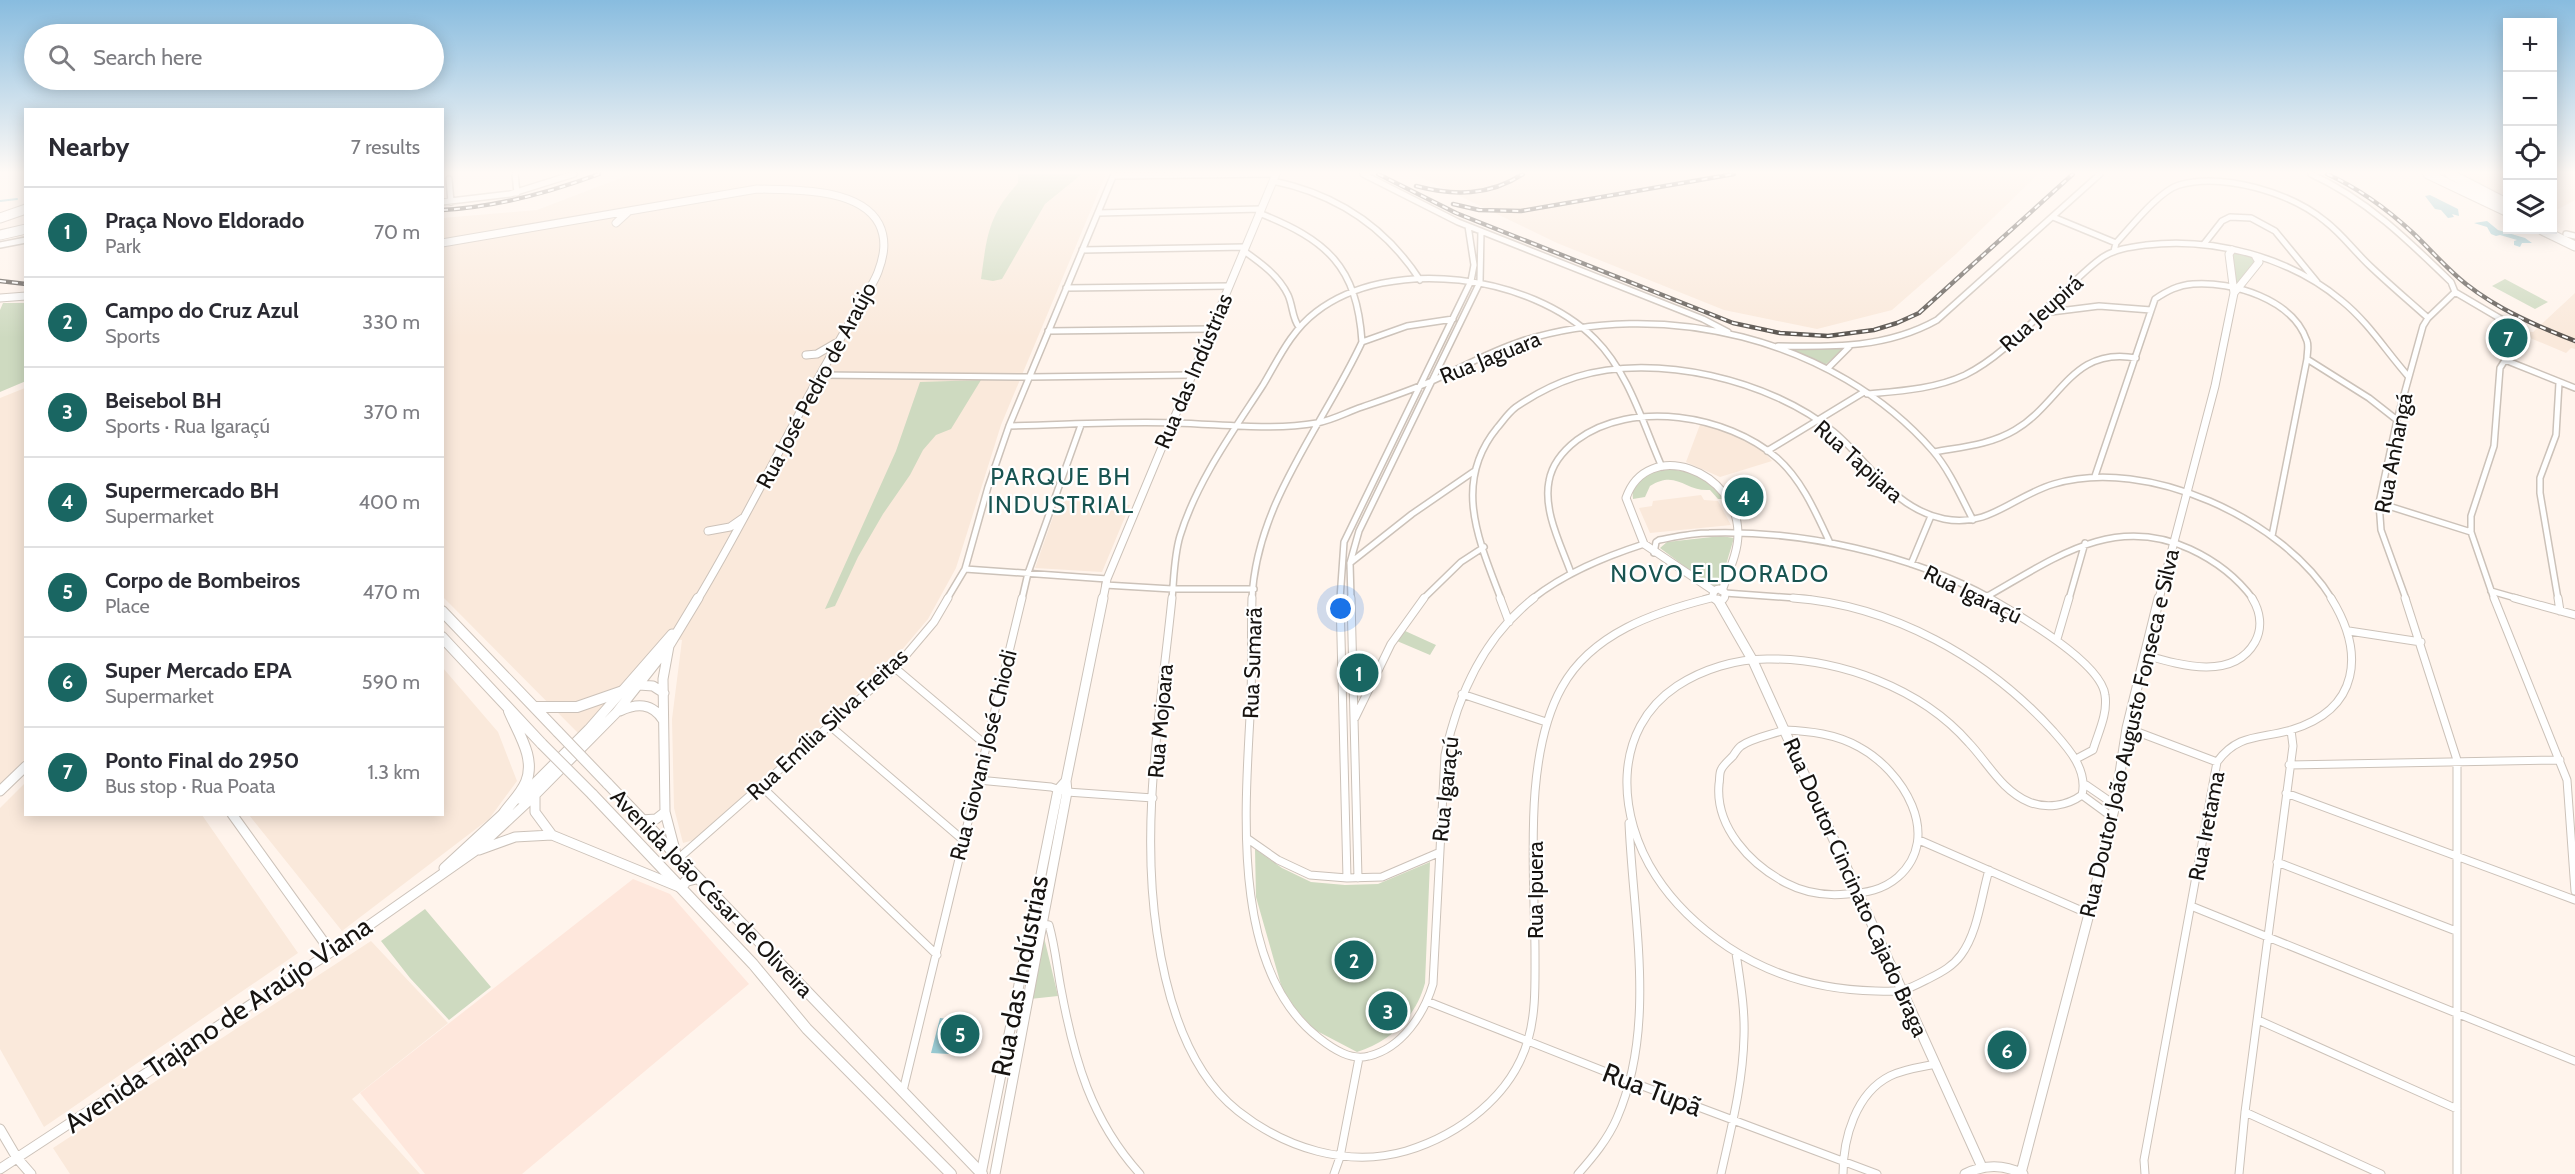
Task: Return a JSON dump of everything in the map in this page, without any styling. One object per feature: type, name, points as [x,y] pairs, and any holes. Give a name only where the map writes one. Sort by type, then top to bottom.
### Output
[{"type":"highway","points":[[0,230],[16,229]]},
{"type":"highway","points":[[0,235],[23,229]]},
{"type":"highway","points":[[2557,229],[2572,236]]},
{"type":"highway","points":[[2550,234],[2575,246]]},
{"type":"main road","name":"Avenida João César de Oliveira","points":[[444,613],[981,1174]]},
{"type":"main road","name":"Avenida João César de Oliveira","points":[[444,639],[753,964],[807,1029],[951,1174]]},
{"type":"main road","points":[[534,707],[577,707],[622,692]]},
{"type":"main road","points":[[504,813],[526,782],[529,765],[527,753],[507,705]]},
{"type":"main road","points":[[681,888],[686,880],[698,878]]},
{"type":"street","name":"Rua José Pedro de Araújo","points":[[444,243],[525,229]]},
{"type":"street","name":"Rua José Pedro de Araújo","points":[[678,857],[665,812],[663,679],[669,646],[726,554],[820,375],[877,274],[885,247],[881,229]]},
{"type":"street","name":"Rua Emília Silva Freitas","points":[[678,857],[895,668],[934,622],[964,569],[1009,426],[1091,229]]},
{"type":"street","name":"Rua das Indústrias","points":[[981,1174],[1030,922],[1066,781],[1106,582],[1253,229]]},
{"type":"street","points":[[1295,229],[1329,252],[1356,292],[1362,342],[1401,327],[1453,319]]},
{"type":"street","points":[[1376,229],[1390,240],[1411,264],[1420,280]]},
{"type":"street","points":[[1347,878],[1341,572],[1348,535],[1471,281],[1474,265],[1468,229]]},
{"type":"street","points":[[1475,229],[1703,320],[1735,336]]},
{"type":"street","points":[[1774,346],[1849,347],[1891,341],[1923,330],[2040,229]]},
{"type":"street","points":[[2082,229],[2116,243]]},
{"type":"street","points":[[2130,229],[2116,243],[2114,251],[2161,243],[2205,244],[2256,256],[2319,284],[2361,319],[2408,376]]},
{"type":"street","points":[[2205,244],[2216,229]]},
{"type":"street","points":[[2271,229],[2319,284]]},
{"type":"street","points":[[2333,229],[2428,318]]},
{"type":"street","points":[[2395,229],[2451,282],[2455,292],[2523,332],[2500,368],[2494,446],[2471,516],[2471,532],[2491,591],[2567,780],[2575,891]]},
{"type":"street","points":[[1358,878],[1350,563],[1359,531],[1480,282],[1481,231]]},
{"type":"street","points":[[0,245],[24,240]]},
{"type":"street","points":[[1082,250],[1244,249],[1284,287],[1291,304],[1294,321],[1299,327],[1332,303],[1356,292],[1381,285],[1420,280],[1480,282],[1534,298],[1583,327],[1606,351],[1618,370],[1662,466]]},
{"type":"street","name":"Rua Doutor João Augusto Fonseca e Silva","points":[[2022,1173],[2115,805],[2127,728],[2173,541],[2188,493],[2215,386],[2235,290],[2229,254],[2232,250]]},
{"type":"street","name":"Rua Jeupirá","points":[[1767,451],[1866,393],[1920,387],[1975,370],[2011,342],[2102,257],[2114,251]]},
{"type":"street","name":"Rua Doutor João Augusto Fonseca e Silva","points":[[2235,290],[2259,262],[2256,256]]},
{"type":"street","points":[[2095,476],[2155,299],[2163,291],[2175,286],[2202,283],[2235,290],[2267,301],[2293,319],[2307,340],[2307,359],[2272,536]]},
{"type":"street","points":[[1066,288],[1229,286]]},
{"type":"street","name":"Rua Anhangá","points":[[2455,292],[2428,318],[2408,376],[2379,503],[2381,530],[2421,642],[2457,760],[2457,1174]]},
{"type":"street","points":[[0,298],[24,296]]},
{"type":"street","points":[[2042,313],[2099,306],[2151,310]]},
{"type":"street","points":[[1703,320],[1703,330]]},
{"type":"street","name":"Rua Jaguara","points":[[1009,426],[1171,422],[1238,425],[1319,422],[1418,387],[1519,342],[1583,327],[1641,324],[1703,330],[1774,346],[1827,369],[1866,393],[1905,423],[1934,452],[1946,469],[1973,520]]},
{"type":"street","name":"Rua Mojoara","points":[[1299,327],[1193,503],[1177,547],[1153,798],[1150,850],[1152,894],[1160,947],[1172,994],[1185,1034],[1201,1067],[1222,1096],[1256,1125],[1297,1145],[1340,1156]]},
{"type":"street","points":[[1048,331],[1210,329]]},
{"type":"street","points":[[806,355],[827,350],[840,340]]},
{"type":"street","name":"Rua Sumarã","points":[[1359,1058],[1332,1048],[1314,1035],[1294,1015],[1280,994],[1255,917],[1250,891],[1248,839],[1254,589],[1259,546],[1283,488],[1362,342]]},
{"type":"street","points":[[1827,369],[1849,347]]},
{"type":"street","points":[[1934,452],[1991,440],[2017,429],[2037,415],[2090,362],[2105,356],[2136,358]]},
{"type":"street","points":[[2307,359],[2361,393],[2397,420]]},
{"type":"street","points":[[2505,360],[2575,388]]},
{"type":"street","name":"Rua Tapijara","points":[[1509,622],[1474,515],[1471,486],[1473,472],[1481,450],[1507,413],[1523,400],[1562,381],[1618,370],[1658,368],[1717,376],[1767,394],[1818,420],[1843,440],[1899,500],[1931,516],[1973,520],[1988,517],[2018,498],[2039,489],[2095,476],[2150,483],[2188,493]]},
{"type":"street","points":[[820,375],[1029,377],[1191,375]]},
{"type":"street","points":[[2559,383],[2556,435],[2540,478],[2540,493],[2560,610]]},
{"type":"street","points":[[1571,573],[1550,505],[1548,488],[1557,460],[1573,443],[1588,432],[1610,422],[1640,417],[1672,416],[1711,423],[1767,451],[1801,486],[1830,543]]},
{"type":"street","name":"Rua Giovani José Chiodi","points":[[903,1091],[1028,573],[1081,425]]},
{"type":"street","points":[[1662,466],[1692,471],[1718,483],[1728,501],[1738,533],[1722,596],[1654,553],[1644,544],[1626,498],[1627,490],[1634,479],[1645,471],[1662,466]]},
{"type":"street","points":[[1341,572],[1412,514],[1473,472]]},
{"type":"street","name":"Rua Iretama","points":[[2145,1174],[2144,1160],[2217,762],[2222,753],[2244,738],[2291,730],[2330,711],[2344,696],[2352,677],[2353,656],[2349,631],[2338,606],[2323,584],[2304,563],[2272,536],[2241,517],[2188,493]]},
{"type":"street","points":[[2379,503],[2471,532]]},
{"type":"street","points":[[708,531],[730,527],[746,515]]},
{"type":"street","points":[[1911,564],[1931,516]]},
{"type":"street","name":"Rua Igaraçú","points":[[1654,553],[1656,542],[1668,537],[1701,533],[1738,533],[1830,543],[1911,564],[1986,597],[2057,639],[2097,678],[2105,692],[2105,704],[2093,750],[2076,759]]},
{"type":"street","points":[[1986,597],[2085,543],[2130,534],[2173,541],[2209,558],[2238,580],[2252,598],[2260,616],[2260,632],[2248,653],[2222,665],[2187,666],[2145,655]]},
{"type":"street","points":[[2057,639],[2085,543]]},
{"type":"street","name":"Rua Igaraçú","points":[[1429,1002],[1433,984],[1442,780],[1449,732],[1477,660],[1492,638],[1532,600],[1571,573],[1644,544]]},
{"type":"street","points":[[1354,722],[1389,648],[1412,611],[1430,590],[1465,558],[1484,547]]},
{"type":"street","points":[[964,569],[1028,573],[1172,589],[1254,589]]},
{"type":"street","points":[[2491,591],[2575,615]]},
{"type":"street","name":"Rua Doutor Cincinato Cajado Braga","points":[[1722,596],[1726,611],[1753,660],[1981,1165]]},
{"type":"street","name":"Rua Ipuera","points":[[1340,1156],[1388,1155],[1450,1133],[1479,1112],[1503,1089],[1517,1067],[1528,1041],[1534,1005],[1534,812],[1546,722],[1565,681],[1579,663],[1614,634],[1638,619],[1722,596],[1779,596],[1845,606],[1877,615],[1935,639],[1970,659],[2020,697],[2042,717],[2076,759],[2086,785]]},
{"type":"street","name":"Rua José Pedro de Araújo","points":[[671,635],[684,622]]},
{"type":"street","points":[[2349,631],[2421,642]]},
{"type":"street","name":"Avenida Trajano de Araújo Viana","points":[[0,1169],[331,952],[435,878],[564,755],[671,635]]},
{"type":"street","name":"Avenida Trajano de Araújo Viana","points":[[435,878],[475,851],[533,797],[616,713],[669,646]]},
{"type":"street","points":[[1578,1174],[1592,1159],[1616,1120],[1629,1081],[1636,1042],[1637,931],[1625,782],[1630,750],[1642,721],[1653,705],[1689,679],[1712,668],[1753,660],[1801,660],[1875,678],[1919,701],[1947,723],[1980,754],[2009,788],[2028,801],[2051,806],[2074,802],[2082,795],[2086,785],[2115,805]]},
{"type":"street","points":[[895,668],[986,745]]},
{"type":"street","points":[[622,692],[639,685],[659,687],[664,693]]},
{"type":"street","points":[[1462,694],[1546,722]]},
{"type":"street","points":[[616,713],[627,707],[644,705],[656,709],[663,721]]},
{"type":"street","points":[[829,725],[963,840]]},
{"type":"street","points":[[2127,728],[2217,762]]},
{"type":"street","points":[[1784,730],[1808,730],[1833,736],[1857,746],[1897,777],[1910,798],[1918,819],[1919,840],[1915,856],[1906,870],[1894,882],[1878,890],[1860,896],[1818,894],[1797,889],[1759,867],[1731,837],[1718,804],[1721,772],[1728,759],[1751,739],[1784,730]]},
{"type":"street","points":[[2238,1174],[2293,746],[2291,730]]},
{"type":"street","points":[[2281,731],[2293,746]]},
{"type":"street","points":[[552,835],[535,812],[533,797],[564,755]]},
{"type":"street","points":[[2289,765],[2457,760],[2560,760]]},
{"type":"street","points":[[0,790],[24,768]]},
{"type":"street","points":[[978,780],[1063,791],[1153,798]]},
{"type":"street","points":[[1344,783],[1356,783]]},
{"type":"street","points":[[761,786],[937,955]]},
{"type":"street","name":"Rua das Indústrias","points":[[995,1174],[1042,922],[1063,791]]},
{"type":"street","points":[[2286,793],[2575,900]]},
{"type":"street","points":[[2082,795],[2112,817]]},
{"type":"street","points":[[642,820],[656,819],[665,812]]},
{"type":"street","points":[[234,816],[331,952]]},
{"type":"street","points":[[1629,816],[1642,854],[1655,875],[1688,916],[1736,953],[1793,977],[1822,986],[1850,990],[1903,990],[1950,968],[1965,950],[1989,870]]},
{"type":"street","name":"Avenida Trajano de Araújo Viana","points":[[475,851],[515,837],[552,835],[681,888]]},
{"type":"street","points":[[1248,839],[1278,860],[1310,875],[1347,878],[1382,877],[1438,853]]},
{"type":"street","points":[[1919,840],[2089,914]]},
{"type":"street","points":[[2277,862],[2456,931]]},
{"type":"street","points":[[2191,906],[2575,1061]]},
{"type":"street","points":[[1030,922],[1042,922],[1050,928],[1069,1027],[1086,1089],[1108,1132],[1140,1174]]},
{"type":"street","points":[[1721,1174],[1733,1121],[1744,1046],[1742,995],[1736,953]]},
{"type":"street","points":[[1334,1174],[1340,1156],[1359,1058],[1376,1054],[1397,1041],[1429,1002]]},
{"type":"street","name":"Rua Tupã","points":[[1429,1002],[1733,1121],[1877,1174]]},
{"type":"street","points":[[2258,1020],[2457,1109]]},
{"type":"street","points":[[1843,1174],[1842,1160],[1852,1126],[1869,1092],[1883,1080],[1901,1072],[1936,1064]]},
{"type":"street","points":[[2245,1112],[2381,1174]]},
{"type":"street","points":[[0,1129],[17,1158],[31,1174]]},
{"type":"street","points":[[1965,1174],[1981,1165],[1998,1166],[2022,1173]]},
{"type":"shaded area","points":[[444,229],[1083,229],[1001,425],[956,568],[928,619],[890,664],[694,840],[683,843],[674,808],[672,719],[682,640],[669,638],[579,734],[444,598]]},
{"type":"shaded area","points":[[1528,229],[1982,229],[1892,310],[1817,329],[1724,310],[1557,243]]},
{"type":"shaded area","points":[[2575,293],[2575,349],[2571,348],[2566,353],[2523,335],[2523,331],[2533,332]]},
{"type":"shaded area","points":[[24,388],[24,761],[0,785],[0,398]]},
{"type":"shaded area","points":[[1701,422],[1728,431],[1763,451],[1772,461],[1720,477],[1686,462]]},
{"type":"shaded area","points":[[1701,495],[1704,500],[1718,501],[1731,525],[1650,533],[1639,508],[1652,506],[1653,501]]},
{"type":"shaded area","points":[[1059,500],[1130,505],[1102,572],[1035,568]]},
{"type":"shaded area","points":[[444,669],[498,732],[517,781],[489,819],[342,931],[250,816],[444,816]]},
{"type":"shaded area","points":[[24,784],[24,816],[203,816],[298,953],[44,1127],[0,1049],[0,808]]},
{"type":"shaded area","points":[[633,879],[670,894],[749,984],[522,1174],[425,1174],[360,1093]]},
{"type":"shaded area","points":[[371,941],[448,1023],[352,1099],[420,1174],[70,1174],[53,1148]]},
{"type":"green space","points":[[990,229],[1031,229],[1002,279],[993,281],[981,279]]},
{"type":"green space","points":[[2233,250],[2255,257],[2256,262],[2236,286],[2230,255]]},
{"type":"green space","points":[[2505,279],[2548,302],[2535,309],[2492,286]]},
{"type":"green space","points":[[3,303],[24,303],[24,382],[0,392],[0,310]]},
{"type":"green space","points":[[1784,348],[1843,349],[1824,366]]},
{"type":"green space","points":[[981,380],[951,429],[936,435],[923,450],[910,475],[883,514],[858,557],[835,606],[825,609],[896,451],[920,382]]},
{"type":"green space","points":[[1663,468],[1682,471],[1704,479],[1723,499],[1718,499],[1710,490],[1701,490],[1674,480],[1667,480],[1650,486],[1645,497],[1633,499],[1634,486],[1637,482],[1646,475]]},
{"type":"green space","points":[[1721,536],[1734,538],[1719,588],[1715,589],[1660,548],[1667,542]]},
{"type":"green space","points":[[1403,630],[1436,645],[1430,655],[1397,641]]},
{"type":"green space","points":[[1255,849],[1282,868],[1311,882],[1345,885],[1378,884],[1430,862],[1425,983],[1415,1007],[1391,1035],[1357,1052],[1315,1030],[1283,992],[1256,897]]},
{"type":"green space","points":[[425,909],[491,987],[449,1020],[410,978],[381,941]]},
{"type":"green space","points":[[1043,933],[1058,996],[1030,999]]},
{"type":"water","points":[[2488,229],[2497,229],[2503,231],[2503,234],[2525,238],[2532,243],[2522,243],[2520,247],[2514,245],[2514,241],[2517,240],[2491,234]]},
{"type":"water","points":[[940,1018],[957,1020],[949,1054],[931,1053]]},
{"type":"railway","points":[[1496,229],[1733,323],[1780,333],[1828,336],[1874,330],[1919,313],[2012,229]]},
{"type":"railway","points":[[2408,229],[2459,278],[2492,302],[2519,317],[2575,341]]},
{"type":"railway","points":[[0,281],[24,284]]},
{"type":"place","name":"Ponto Final do 2950","points":[[2508,338]]},
{"type":"place","name":"Supermercado BH","points":[[1744,497]]},
{"type":"place","name":"Praça Novo Eldorado","points":[[1359,673]]},
{"type":"place","name":"Campo do Cruz Azul","points":[[1354,960]]},
{"type":"place","name":"Beisebol BH","points":[[1388,1011]]},
{"type":"place","name":"Corpo de Bombeiros","points":[[960,1034]]},
{"type":"place","name":"Super Mercado EPA","points":[[2007,1050]]},
{"type":"district","name":"PARQUE BH INDUSTRIAL","points":[[1061,491]]},
{"type":"district","name":"NOVO ELDORADO","points":[[1720,574]]}]
